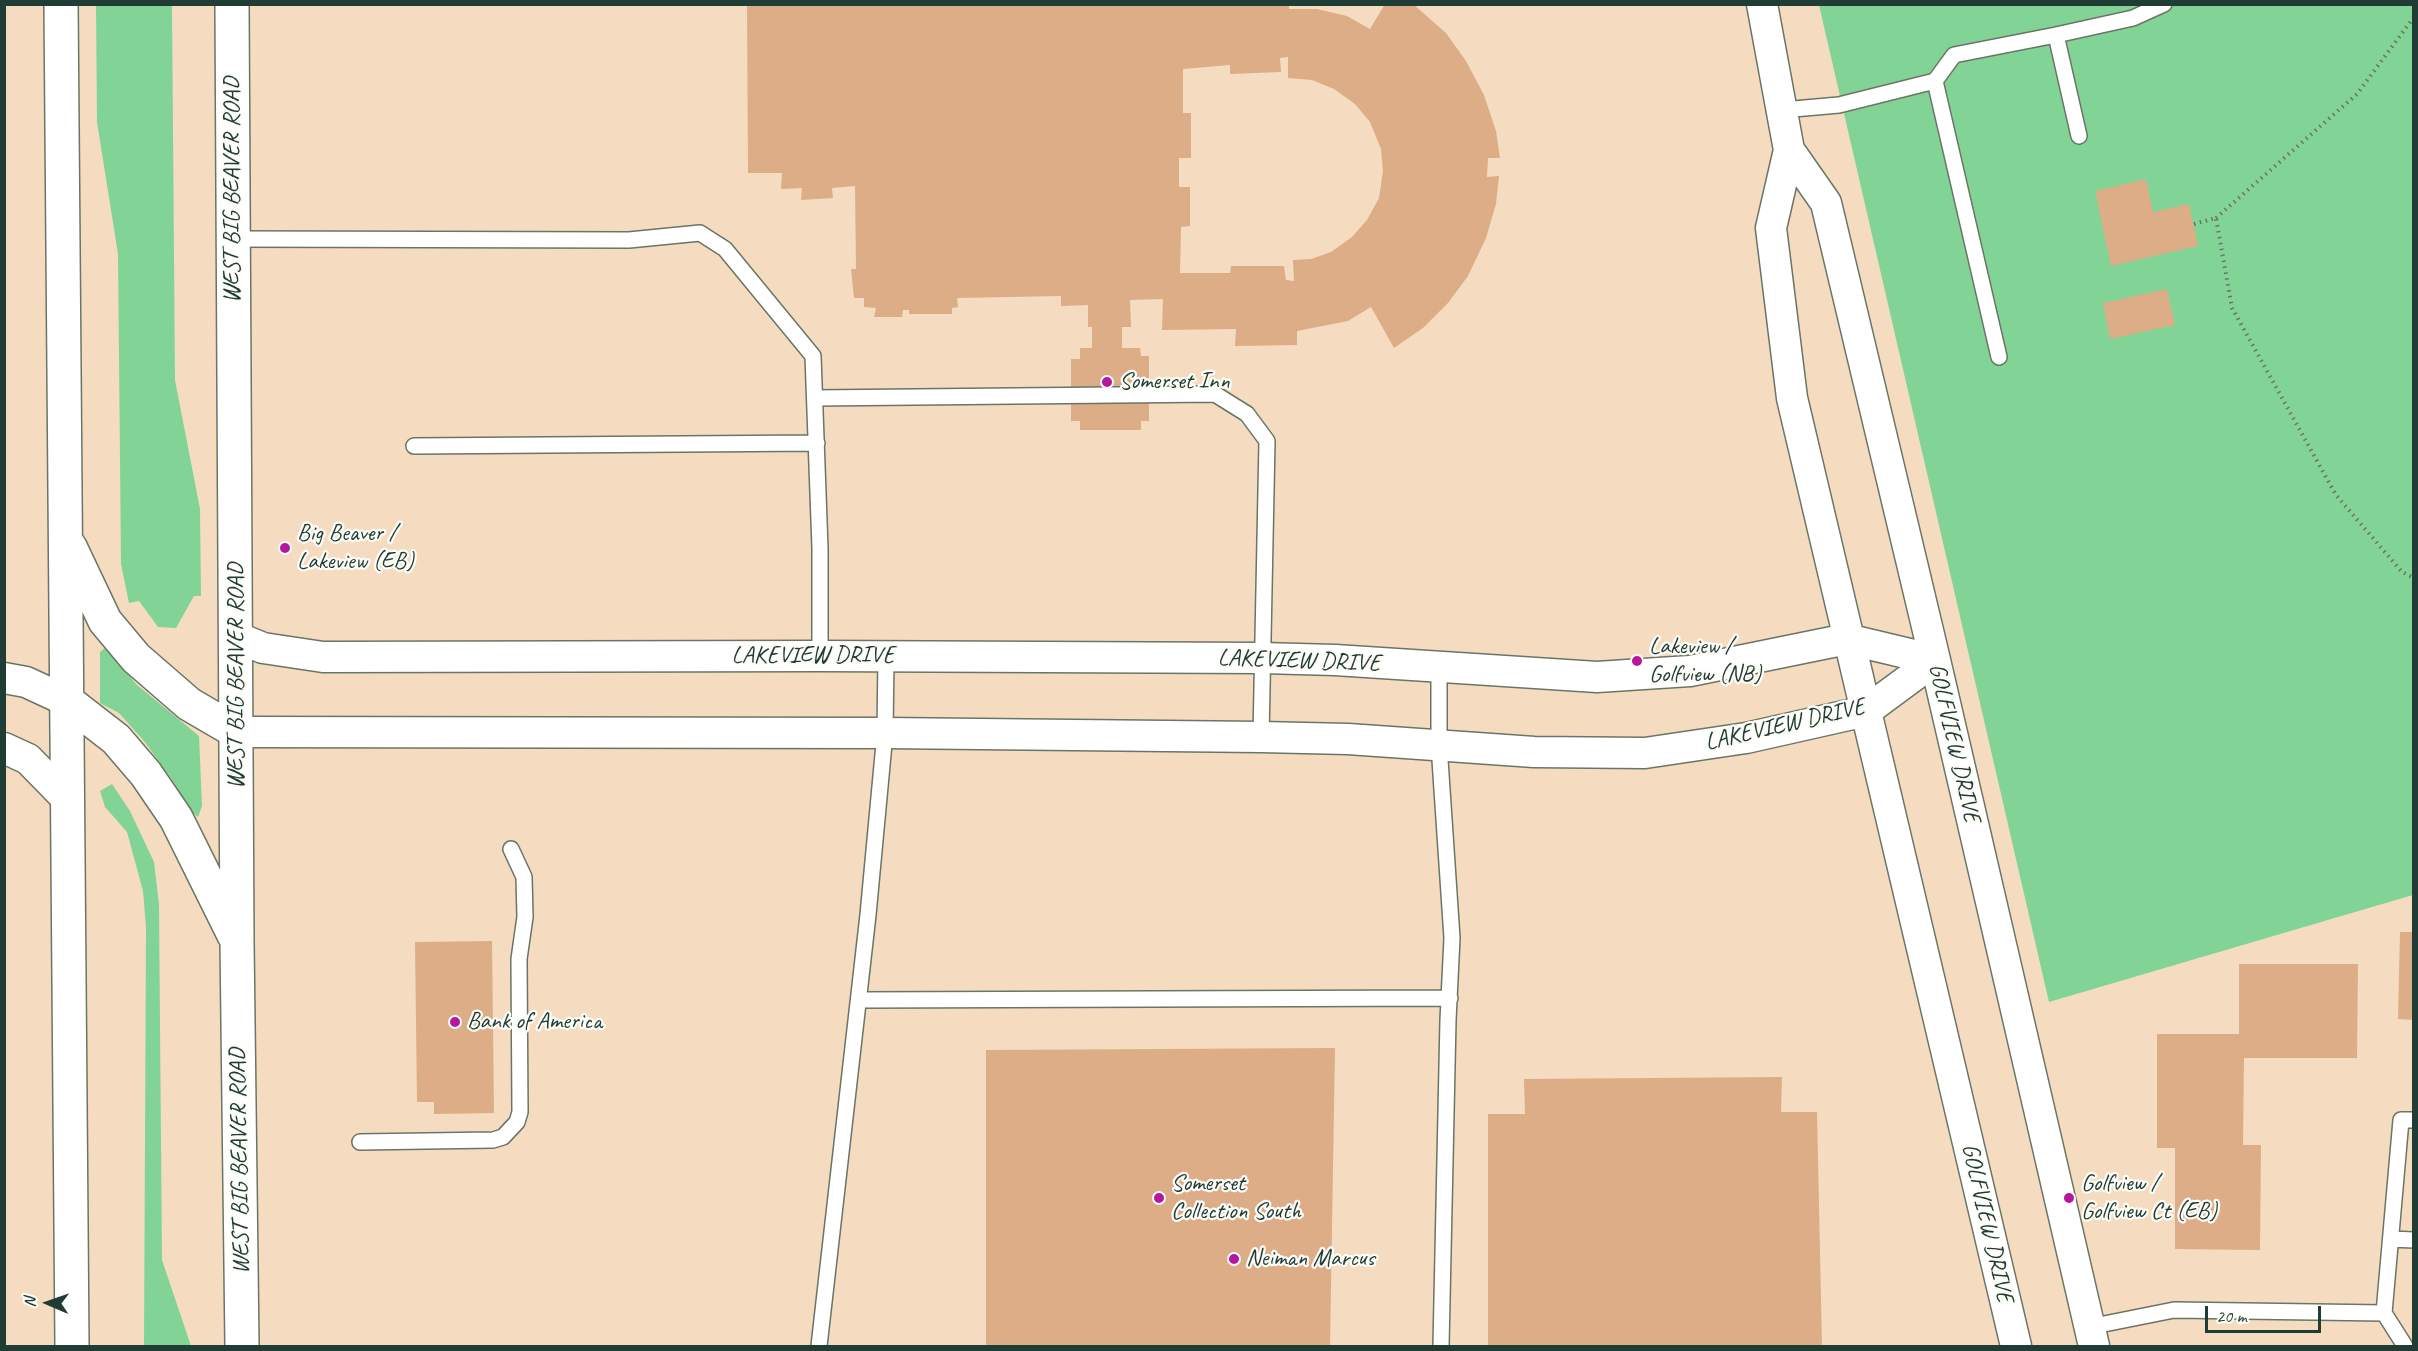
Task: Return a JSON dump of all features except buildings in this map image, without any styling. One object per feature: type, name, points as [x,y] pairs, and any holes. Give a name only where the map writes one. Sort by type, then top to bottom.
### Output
[{"type":"main road","points":[[61,4],[72,1347]]},
{"type":"main road","name":"WEST BIG BEAVER ROAD","points":[[232,4],[237,941],[242,1347]]},
{"type":"main road","points":[[66,537],[105,621],[136,658],[189,704],[237,732]]},
{"type":"main road","points":[[67,701],[116,739],[146,774],[176,818],[237,941]]},
{"type":"street","name":"GOLFVIEW DRIVE","points":[[1762,4],[1789,150],[1771,228],[1792,398],[1847,639],[2016,1347]]},
{"type":"street","name":"GOLFVIEW DRIVE","points":[[1789,150],[1826,203],[2092,1337]]},
{"type":"street","name":"LAKEVIEW DRIVE","points":[[236,637],[263,648],[323,657],[1262,658],[1335,660],[1546,676],[1597,677],[1645,675],[1734,663],[1847,639],[1935,660]]},
{"type":"street","name":"LAKEVIEW DRIVE","points":[[237,732],[885,733],[1261,737],[1348,739],[1534,752],[1645,753],[1746,738],[1866,711],[1935,660]]},
{"type":"street","points":[[4,678],[26,681],[67,701]]},
{"type":"street","points":[[4,748],[28,759],[68,800]]},
{"type":"lane","points":[[1782,110],[1839,105],[1935,81],[1954,55],[2133,18],[2164,4]]},
{"type":"lane","points":[[2056,35],[2079,136]]},
{"type":"lane","points":[[1935,81],[1999,357]]},
{"type":"lane","points":[[233,239],[629,240],[700,234],[725,249],[813,356],[817,443],[820,656]]},
{"type":"lane","points":[[815,398],[1215,394],[1247,414],[1267,441],[1261,737]]},
{"type":"lane","points":[[414,446],[817,443]]},
{"type":"lane","points":[[819,1347],[834,1203],[860,1000],[885,733],[886,656]]},
{"type":"lane","points":[[1439,668],[1439,746],[1452,938],[1441,1347]]},
{"type":"lane","points":[[360,1142],[493,1140],[504,1137],[517,1122],[520,1112],[519,959],[525,918],[524,877],[511,849]]},
{"type":"lane","points":[[860,1000],[1450,998]]},
{"type":"lane","points":[[2406,1347],[2384,1313],[2401,1120],[2414,1120]]},
{"type":"lane","points":[[2391,1239],[2414,1240]]},
{"type":"lane","points":[[2092,1337],[2174,1310],[2384,1313]]},
{"type":"path","points":[[2194,224],[2216,218],[2357,94],[2414,17]]},
{"type":"path","points":[[2216,218],[2232,308],[2237,318],[2336,495],[2403,572],[2414,578]]},
{"type":"green space","points":[[96,5],[172,5],[175,380],[200,509],[201,596],[194,596],[176,628],[158,627],[139,601],[129,603],[121,564],[118,254],[97,122]]},
{"type":"green space","points":[[1819,5],[2413,5],[2413,895],[2049,1002]]},
{"type":"green space","points":[[106,647],[137,685],[199,736],[202,806],[198,817],[188,809],[171,778],[144,741],[119,713],[100,703],[100,652]]},
{"type":"green space","points":[[112,784],[130,811],[154,862],[159,904],[162,1260],[191,1346],[144,1346],[146,927],[143,891],[127,832],[105,807],[100,791]]},
{"type":"place","name":"Somerset Inn","points":[[1107,382]]},
{"type":"place","name":"Big Beaver / Lakeview (EB)","points":[[285,548]]},
{"type":"place","name":"Lakeview / Golfview (NB)","points":[[1637,661]]},
{"type":"place","name":"Bank of America","points":[[455,1022]]},
{"type":"place","name":"Somerset Collection South","points":[[1159,1198]]},
{"type":"place","name":"Golfview / Golfview Ct (EB)","points":[[2069,1198]]},
{"type":"place","name":"Neiman Marcus","points":[[1234,1259]]}]
